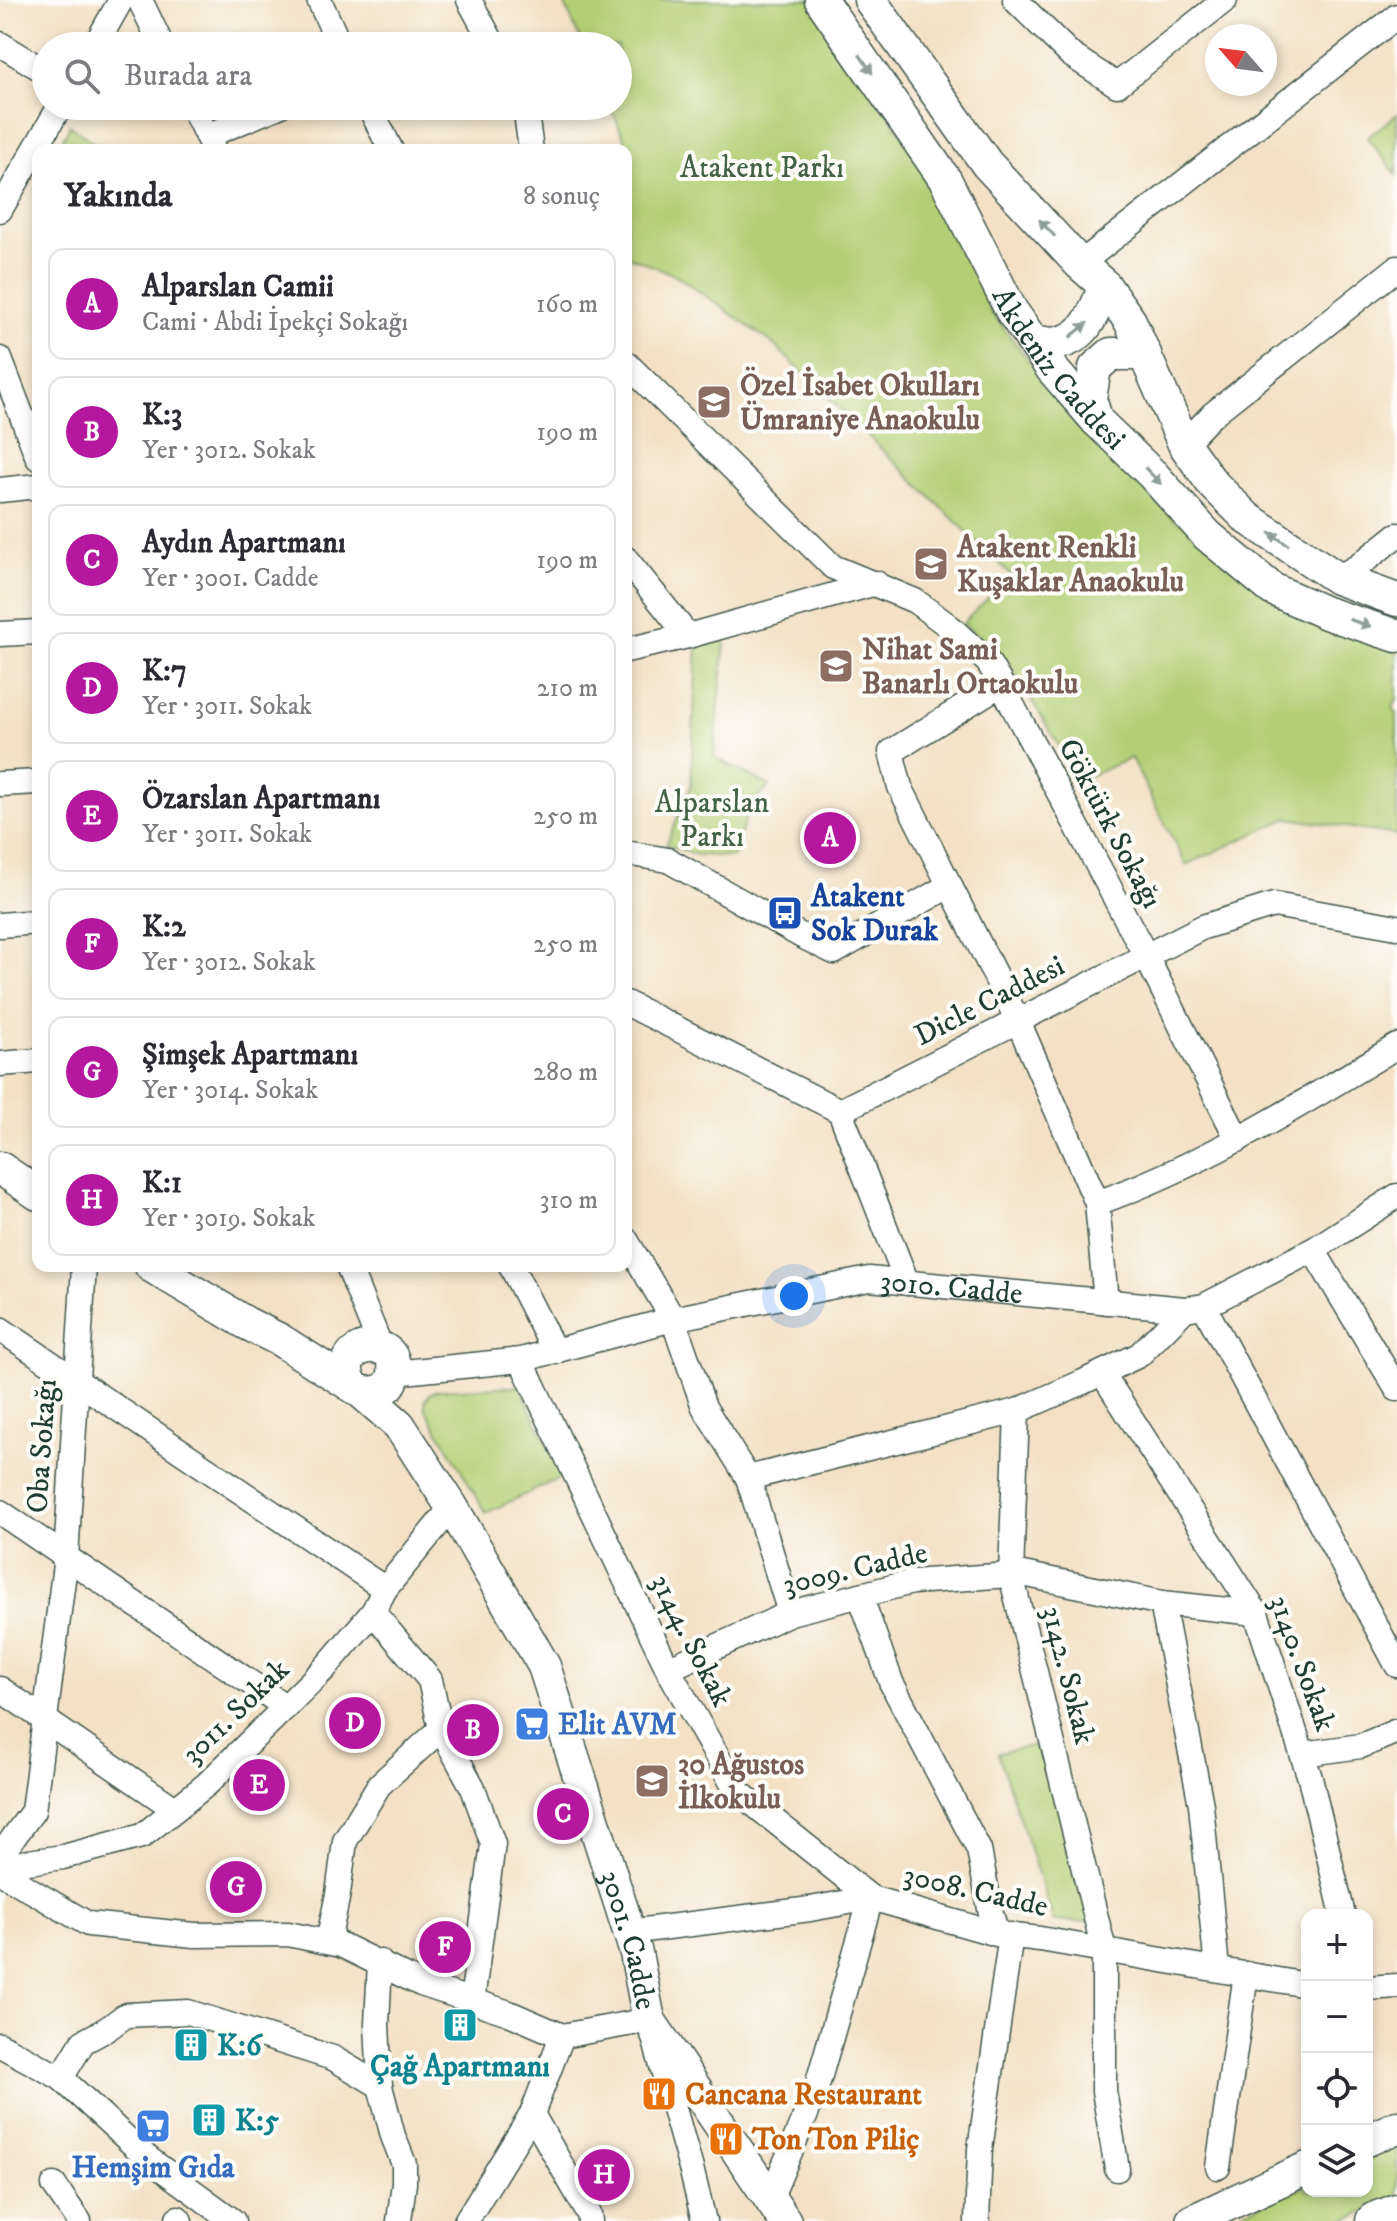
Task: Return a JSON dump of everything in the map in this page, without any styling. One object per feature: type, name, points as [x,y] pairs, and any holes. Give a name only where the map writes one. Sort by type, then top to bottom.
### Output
[{"type":"highway","points":[[1374,2221],[1397,2212]]},
{"type":"main road","name":"Akdeniz Caddesi","points":[[821,0],[946,181],[1011,310],[1052,369],[1097,421],[1153,475],[1207,535],[1272,589],[1326,613],[1397,636]]},
{"type":"main road","name":"Akdeniz Caddesi","points":[[870,0],[987,164],[1080,264],[1105,286],[1130,321],[1184,444],[1212,483],[1247,518],[1337,578],[1397,600]]},
{"type":"main road","points":[[1032,341],[1057,344],[1088,326],[1105,286]]},
{"type":"main road","points":[[1097,421],[1090,399],[1095,368],[1111,354],[1145,354]]},
{"type":"main road","points":[[0,1168],[32,1190]]},
{"type":"main road","points":[[161,1272],[280,1340],[357,1389],[399,1425],[452,1507]]},
{"type":"main road","points":[[280,1340],[301,1340],[378,1359],[444,1484],[452,1507]]},
{"type":"main road","name":"3010. Cadde","points":[[357,1389],[367,1393],[382,1391],[378,1359]]},
{"type":"main road","name":"3001. Cadde","points":[[452,1507],[544,1666],[636,1953],[649,2020],[777,2210]]},
{"type":"main road","points":[[1373,2137],[1397,2127]]},
{"type":"main road","points":[[1192,2221],[1301,2171]]},
{"type":"street","points":[[103,32],[121,0]]},
{"type":"street","points":[[140,0],[155,32]]},
{"type":"street","points":[[319,0],[334,32]]},
{"type":"street","points":[[469,0],[486,32]]},
{"type":"street","points":[[1015,0],[1071,55],[1117,85],[1218,2]]},
{"type":"street","points":[[1080,264],[1397,16]]},
{"type":"street","points":[[0,44],[32,63]]},
{"type":"street","points":[[38,144],[52,120]]},
{"type":"street","points":[[199,120],[211,143],[253,120]]},
{"type":"street","points":[[376,120],[388,144]]},
{"type":"street","points":[[527,120],[530,144]]},
{"type":"street","points":[[0,210],[32,155]]},
{"type":"street","points":[[1184,444],[1213,414],[1397,268]]},
{"type":"street","points":[[0,359],[32,442]]},
{"type":"street","name":"Göktürk Sokağı","points":[[632,369],[833,567],[915,601],[950,627],[988,662],[1146,956],[1238,1140]]},
{"type":"street","points":[[0,490],[32,487]]},
{"type":"street","points":[[1337,578],[1357,567],[1397,535]]},
{"type":"street","points":[[632,566],[688,636]]},
{"type":"street","points":[[632,649],[876,583]]},
{"type":"street","points":[[0,634],[32,632]]},
{"type":"street","points":[[1001,684],[891,752],[900,787],[1018,1021],[1097,1203],[1106,1302]]},
{"type":"street","points":[[0,784],[32,782]]},
{"type":"street","points":[[632,854],[668,860],[834,952],[950,885]]},
{"type":"street","name":"Dicle Caddesi","points":[[840,1111],[1203,927],[1274,905],[1397,927]]},
{"type":"street","points":[[0,925],[32,922]]},
{"type":"street","points":[[632,1006],[840,1111],[907,1283]]},
{"type":"street","points":[[1097,1203],[1141,1187],[1270,1124],[1397,1046]]},
{"type":"street","points":[[0,1064],[32,1061]]},
{"type":"street","points":[[748,1478],[1017,1411],[1139,1355],[1194,1308],[1313,1250],[1396,1197]]},
{"type":"street","points":[[632,1250],[673,1319],[704,1407],[748,1478],[790,1613]]},
{"type":"street","points":[[1313,1250],[1397,1389]]},
{"type":"street","name":"Oba Sokağı","points":[[0,1856],[33,1811],[66,1557],[84,1272]]},
{"type":"street","points":[[350,1272],[378,1359]]},
{"type":"street","points":[[514,1272],[555,1352]]},
{"type":"street","name":"3010. Cadde","points":[[378,1359],[521,1360],[673,1319],[869,1279],[1194,1308]]},
{"type":"street","points":[[1194,1308],[1397,1665]]},
{"type":"street","points":[[0,1329],[385,1589]]},
{"type":"street","name":"3144. Sokak","points":[[521,1360],[668,1669],[736,1790],[871,1898]]},
{"type":"street","name":"3140. Sokak","points":[[1102,1373],[1256,1613],[1310,1778],[1342,1909]]},
{"type":"street","name":"3142. Sokak","points":[[1017,1411],[1011,1575],[1104,1950],[1104,2091],[1117,2169]]},
{"type":"street","name":"3011. Sokak","points":[[0,1869],[63,1857],[142,1836],[207,1784],[325,1668],[373,1612],[385,1589],[452,1507]]},
{"type":"street","points":[[0,1512],[286,1707]]},
{"type":"street","name":"3009. Cadde","points":[[668,1669],[790,1613],[912,1582],[1023,1574],[1162,1603],[1256,1613]]},
{"type":"street","points":[[860,1595],[891,1682],[979,1850],[991,1914],[1004,1934],[980,2149],[977,2221]]},
{"type":"street","points":[[1162,1603],[1201,1805],[1217,1969]]},
{"type":"street","points":[[373,1612],[430,1680],[441,1729],[473,1788],[493,1844],[472,2001]]},
{"type":"street","points":[[0,1689],[175,1809]]},
{"type":"street","points":[[328,1942],[345,1841],[379,1785],[441,1729]]},
{"type":"street","points":[[1303,1754],[1361,1746],[1397,1731]]},
{"type":"street","points":[[0,1869],[88,1924],[194,1935],[288,1934],[341,1945],[421,1984],[509,2013],[562,2036],[649,2020],[704,2221]]},
{"type":"street","points":[[777,2210],[815,2093],[871,1898]]},
{"type":"street","name":"3008. Cadde","points":[[629,1932],[810,1909],[871,1898],[1004,1934],[1301,1984]]},
{"type":"street","points":[[380,1962],[377,2024],[380,2086],[404,2164],[399,2221]]},
{"type":"street","points":[[1218,2167],[1246,1974]]},
{"type":"street","points":[[1373,1988],[1397,1986]]},
{"type":"street","points":[[61,2078],[83,2042],[126,2015],[188,2012],[333,2058],[380,2086]]},
{"type":"street","points":[[466,2221],[532,2114],[562,2036]]},
{"type":"street","points":[[0,2045],[61,2078],[150,2160],[233,2221]]},
{"type":"street","points":[[532,2114],[589,2214],[590,2221]]},
{"type":"street","points":[[54,2185],[79,2221]]},
{"type":"green space","name":"Atakent Parkı","points":[[563,0],[811,0],[937,186],[990,311],[1084,430],[1174,519],[1397,645],[1397,699],[1393,708],[1397,713],[1397,835],[1288,818],[1186,865],[1131,758],[1080,780],[1008,662],[963,623],[1011,575],[771,342],[677,276],[632,257],[632,144],[624,144],[616,120],[632,120],[632,32],[577,32]]},
{"type":"green space","points":[[1397,114],[1397,175],[1367,138]]},
{"type":"green space","points":[[70,125],[95,144],[60,144]]},
{"type":"green space","name":"Alparslan Parkı","points":[[725,641],[714,757],[770,786],[750,806],[733,857],[696,855],[666,845],[691,786],[697,644]]},
{"type":"green space","points":[[520,1386],[562,1477],[486,1513],[425,1408],[425,1402],[430,1394],[438,1390]]},
{"type":"green space","points":[[1049,1742],[1106,1921],[1054,1922],[998,1753]]},
{"type":"green space","points":[[1397,2145],[1397,2200],[1341,2221],[1221,2221],[1301,2188],[1301,2197],[1373,2197],[1373,2156]]},
{"type":"place","name":"Özel İsabet Okulları Ümraniye Anaokulu","points":[[714,402]]},
{"type":"place","name":"Atakent Renkli Kuşaklar Anaokulu","points":[[931,564]]},
{"type":"place","name":"Nihat Sami Banarlı Ortaokulu","points":[[836,666]]},
{"type":"place","name":"Alparslan Camii","points":[[830,838]]},
{"type":"place","name":"Atakent Sok Durak","points":[[785,913]]},
{"type":"place","name":"K:7","points":[[355,1723]]},
{"type":"place","name":"Elit AVM","points":[[532,1724]]},
{"type":"place","name":"K:3","points":[[473,1730]]},
{"type":"place","name":"30 Ağustos İlkokulu","points":[[652,1781]]},
{"type":"place","name":"Özarslan Apartmanı","points":[[259,1785]]},
{"type":"place","name":"Aydın Apartmanı","points":[[563,1814]]},
{"type":"place","name":"Şimşek Apartmanı","points":[[236,1887]]},
{"type":"place","name":"K:2","points":[[445,1947]]},
{"type":"place","name":"Çağ Apartmanı","points":[[460,2025]]},
{"type":"place","name":"K:6","points":[[191,2045]]},
{"type":"place","name":"Cancana Restaurant","points":[[659,2094]]},
{"type":"place","name":"K:5","points":[[209,2120]]},
{"type":"place","name":"Hemşim Gıda","points":[[153,2126]]},
{"type":"place","name":"Ton Ton Piliç","points":[[726,2139]]},
{"type":"place","name":"K:1","points":[[604,2175]]}]
